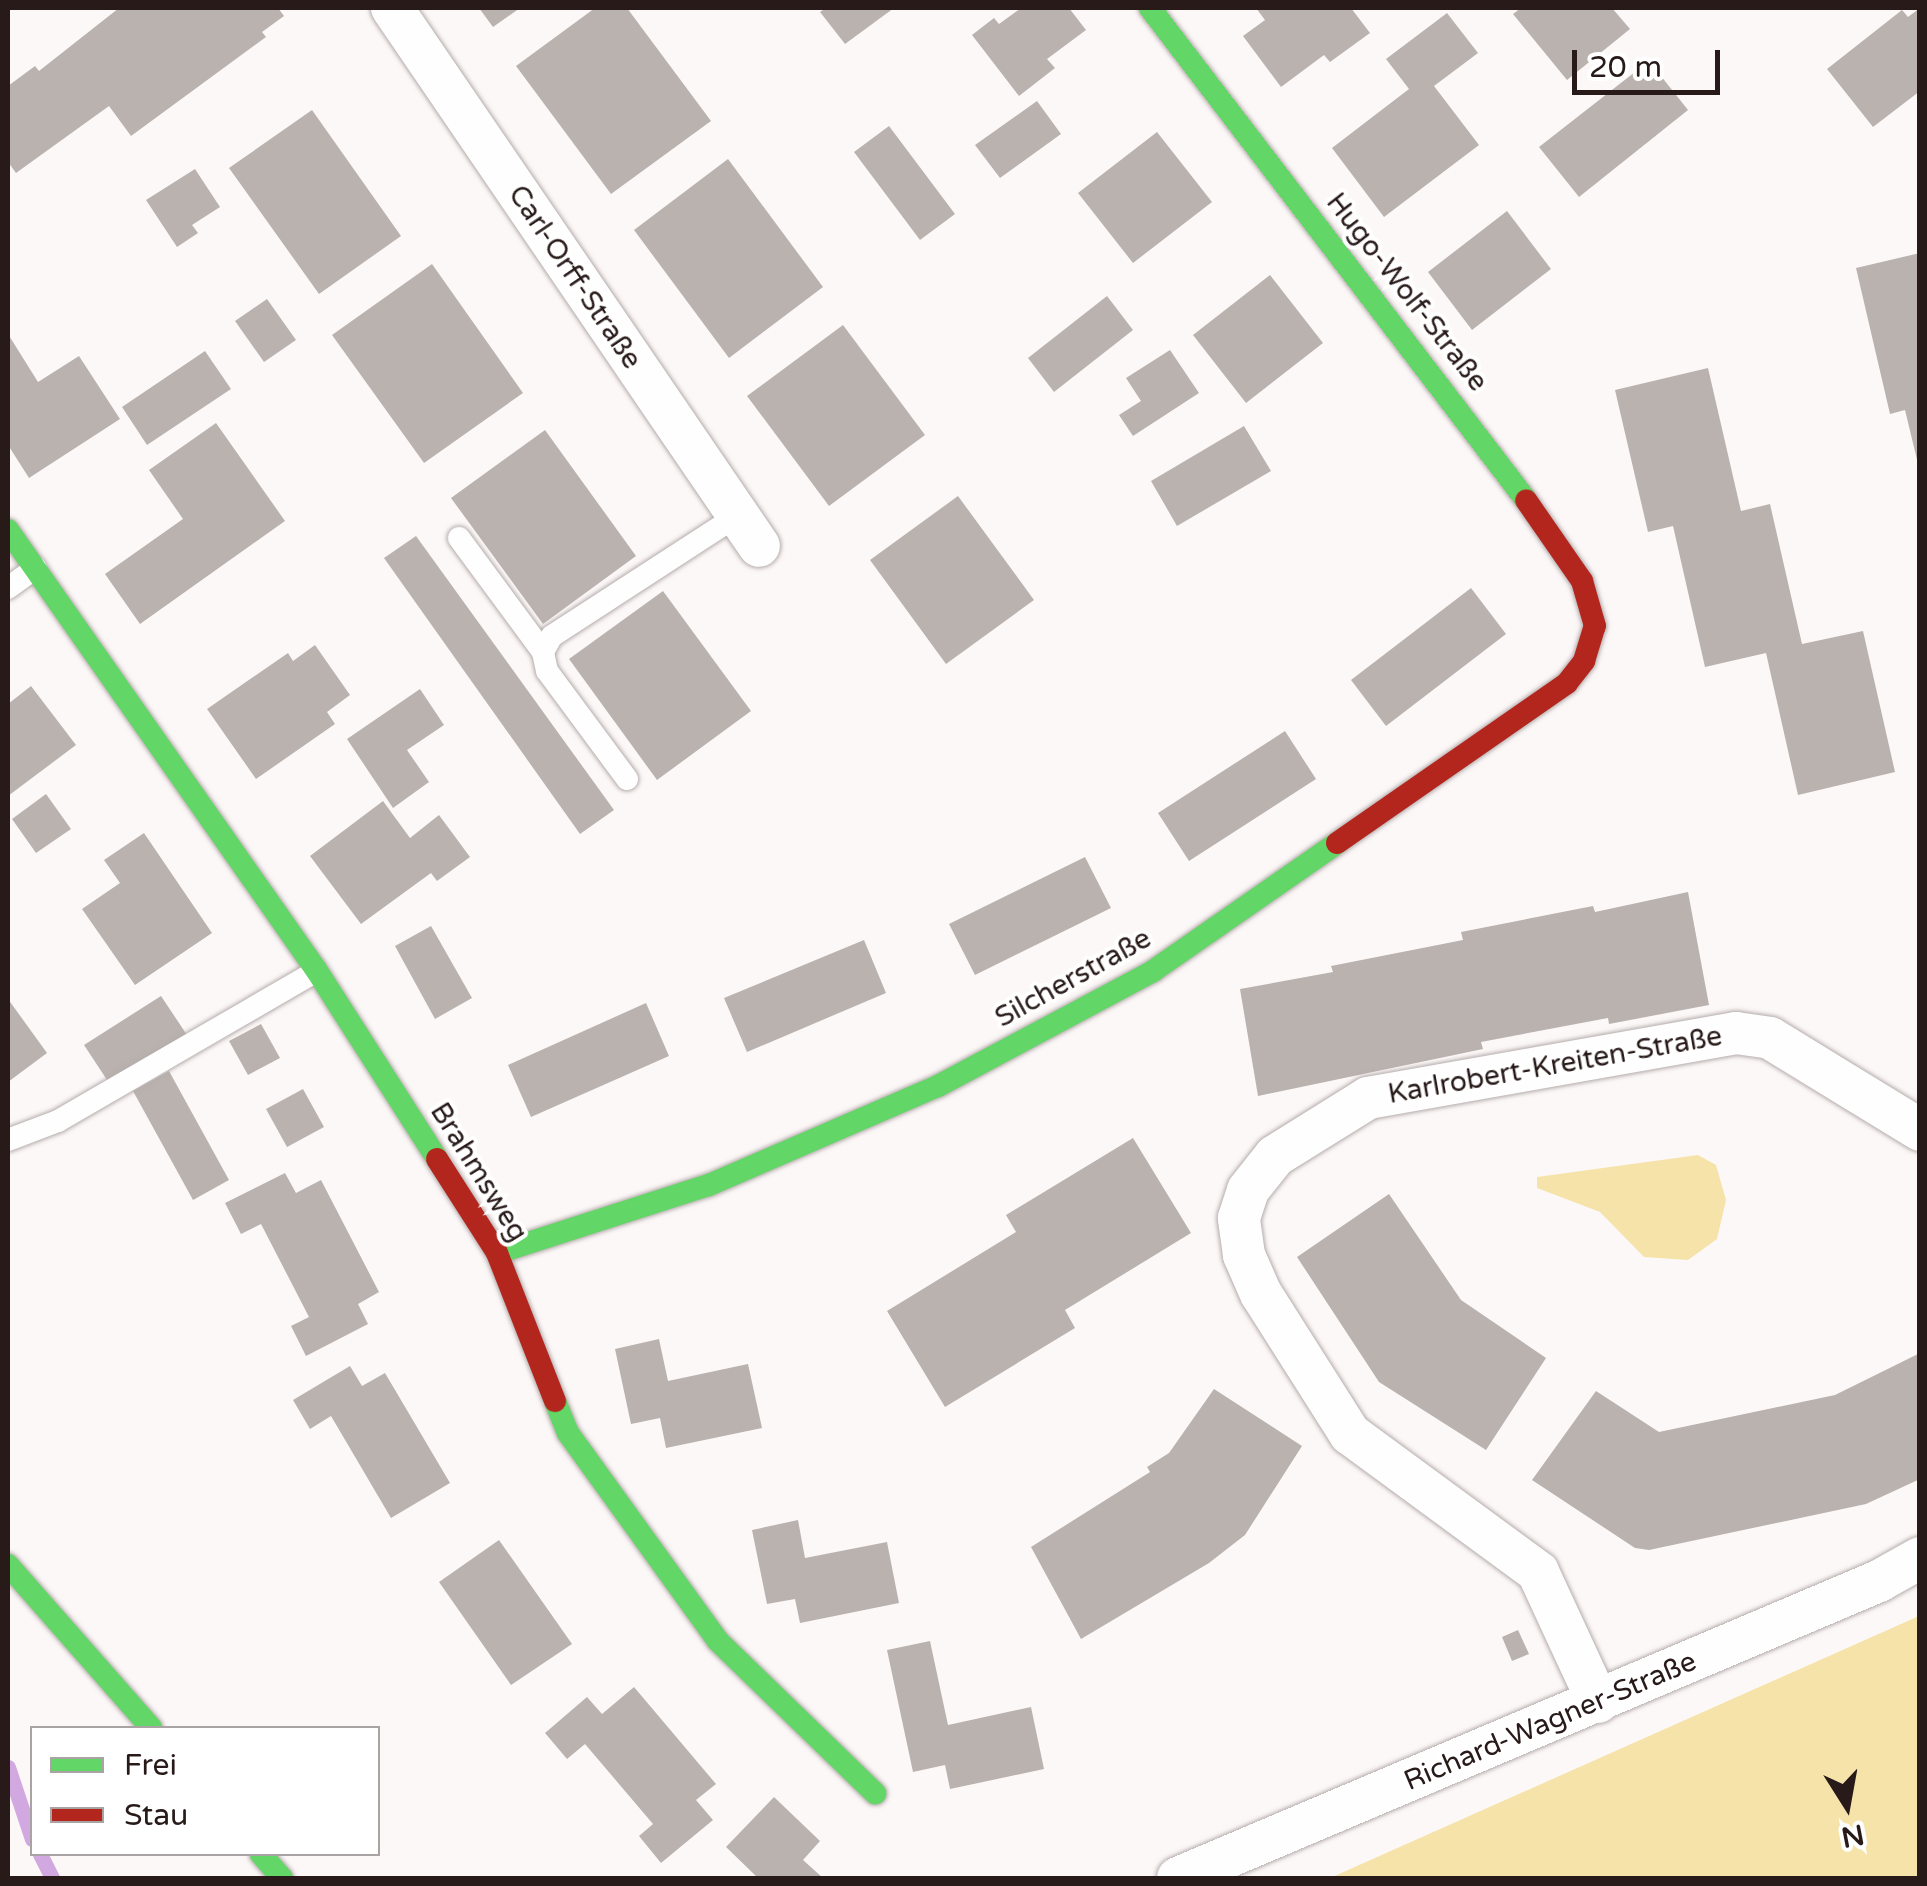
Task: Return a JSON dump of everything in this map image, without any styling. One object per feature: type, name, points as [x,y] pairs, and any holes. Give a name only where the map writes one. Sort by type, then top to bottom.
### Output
[{"type":"street","name":"Carl-Orff-Straße","points":[[392,8],[748,531]]},
{"type":"street","name":"Hugo-Wolf-Straße","points":[[1150,8],[1555,538],[1582,581],[1595,626]]},
{"type":"street","name":"Brahmsweg","points":[[8,530],[316,971],[497,1254],[568,1434],[718,1641],[875,1793]]},
{"type":"street","name":"Silcherstraße","points":[[497,1254],[708,1185],[938,1086],[1152,971],[1566,682],[1584,661],[1595,626]]},
{"type":"street","name":"Karlrobert-Kreiten-Straße","points":[[1598,1702],[1538,1572],[1350,1434],[1261,1294],[1244,1255],[1239,1218],[1248,1190],[1275,1156],[1368,1098],[1736,1034],[1770,1038],[1920,1130]]},
{"type":"street","name":"Richard-Wagner-Straße","points":[[1178,1878],[1598,1702],[1878,1581],[1920,1558]]},
{"type":"street","points":[[8,1565],[150,1726]]},
{"type":"street","points":[[263,1856],[282,1878]]},
{"type":"lane","points":[[543,652],[552,636],[748,531]]},
{"type":"lane","points":[[458,538],[543,652],[546,672],[628,779]]},
{"type":"lane","points":[[8,588],[36,568]]},
{"type":"lane","points":[[8,1140],[58,1121],[316,971]]},
{"type":"shaded area","points":[[1698,1155],[1716,1165],[1726,1200],[1717,1239],[1688,1260],[1644,1257],[1600,1212],[1537,1188],[1537,1177]]},
{"type":"shaded area","points":[[1919,1616],[1919,1878],[1330,1878]]},
{"type":"building","points":[[119,8],[278,8],[284,16],[262,32],[266,37],[131,136],[109,106],[16,173],[8,162],[8,86],[35,66],[39,71]]},
{"type":"building","points":[[479,8],[520,8],[493,27]]},
{"type":"building","points":[[595,8],[627,8],[711,121],[611,194],[516,66]]},
{"type":"building","points":[[826,8],[894,8],[845,44],[820,12]]},
{"type":"building","points":[[1021,8],[1069,8],[1086,30],[1047,59],[1055,68],[1019,96],[972,35],[994,18],[999,24]]},
{"type":"building","points":[[1256,8],[1351,8],[1370,33],[1330,62],[1324,55],[1281,87],[1243,36],[1265,20]]},
{"type":"building","points":[[1521,8],[1612,8],[1630,29],[1567,80],[1513,14]]},
{"type":"building","points":[[1920,8],[1920,91],[1873,127],[1827,69],[1902,10],[1908,17]]},
{"type":"building","points":[[1447,13],[1478,53],[1434,86],[1479,145],[1384,217],[1332,148],[1409,89],[1386,59]]},
{"type":"building","points":[[1649,61],[1688,110],[1579,197],[1539,147]]},
{"type":"building","points":[[1037,101],[1061,134],[1000,178],[975,145]]},
{"type":"building","points":[[312,110],[401,236],[319,294],[229,168]]},
{"type":"building","points":[[889,126],[955,214],[920,240],[854,152]]},
{"type":"building","points":[[1157,132],[1212,202],[1133,263],[1078,193]]},
{"type":"building","points":[[728,159],[823,287],[729,358],[634,230]]},
{"type":"building","points":[[195,169],[220,207],[192,225],[198,233],[177,247],[146,200]]},
{"type":"building","points":[[1507,211],[1551,269],[1472,330],[1428,272]]},
{"type":"building","points":[[1920,253],[1918,464],[1905,410],[1890,414],[1856,268]]},
{"type":"building","points":[[432,264],[523,393],[424,463],[332,335]]},
{"type":"building","points":[[1270,275],[1323,343],[1246,403],[1193,335]]},
{"type":"building","points":[[1107,296],[1133,330],[1054,392],[1028,358]]},
{"type":"building","points":[[267,299],[296,340],[264,362],[235,321]]},
{"type":"building","points":[[843,325],[925,435],[829,506],[747,396]]},
{"type":"building","points":[[8,334],[38,382],[79,356],[120,419],[29,478],[8,445]]},
{"type":"building","points":[[1170,350],[1199,393],[1133,436],[1119,415],[1141,401],[1126,378]]},
{"type":"building","points":[[205,351],[231,389],[147,445],[122,407]]},
{"type":"building","points":[[1708,368],[1741,511],[1770,504],[1802,644],[1863,631],[1895,772],[1798,795],[1766,653],[1705,667],[1673,526],[1648,532],[1615,390]]},
{"type":"building","points":[[216,423],[285,521],[140,624],[105,574],[183,519],[149,470]]},
{"type":"building","points":[[1244,426],[1271,471],[1177,526],[1151,481]]},
{"type":"building","points":[[545,430],[636,556],[543,624],[451,498]]},
{"type":"building","points":[[958,496],[1034,600],[946,664],[870,560]]},
{"type":"building","points":[[416,536],[614,810],[580,834],[384,558]]},
{"type":"building","points":[[1471,588],[1506,634],[1386,726],[1351,680]]},
{"type":"building","points":[[663,591],[751,711],[657,780],[569,659]]},
{"type":"building","points":[[315,645],[350,695],[327,712],[335,724],[256,779],[207,709],[288,653],[293,661]]},
{"type":"building","points":[[31,686],[76,745],[8,796],[8,704]]},
{"type":"building","points":[[420,689],[444,725],[407,750],[429,782],[393,808],[347,739]]},
{"type":"building","points":[[1285,731],[1316,779],[1189,861],[1158,813]]},
{"type":"building","points":[[46,794],[71,829],[36,853],[12,819]]},
{"type":"building","points":[[383,801],[410,838],[439,815],[470,857],[437,881],[431,873],[361,924],[310,856]]},
{"type":"building","points":[[144,833],[212,933],[135,985],[82,909],[120,883],[104,860]]},
{"type":"building","points":[[1085,857],[1111,908],[975,975],[949,924]]},
{"type":"building","points":[[1688,892],[1709,1005],[1609,1024],[1608,1018],[1481,1042],[1483,1049],[1258,1096],[1240,989],[1333,972],[1331,966],[1463,940],[1461,932],[1593,906],[1595,912]]},
{"type":"building","points":[[431,926],[472,998],[435,1019],[395,946]]},
{"type":"building","points":[[864,940],[886,993],[747,1052],[724,998]]},
{"type":"building","points":[[161,996],[187,1035],[111,1086],[84,1045]]},
{"type":"building","points":[[8,999],[47,1053],[8,1082]]},
{"type":"building","points":[[646,1003],[669,1056],[531,1117],[508,1065]]},
{"type":"building","points":[[261,1024],[280,1058],[248,1075],[229,1041]]},
{"type":"building","points":[[169,1071],[229,1180],[193,1200],[133,1091]]},
{"type":"building","points":[[303,1089],[324,1127],[287,1147],[266,1109]]},
{"type":"building","points":[[1133,1138],[1191,1233],[1065,1310],[1075,1328],[945,1407],[887,1311],[1016,1232],[1006,1215]]},
{"type":"building","points":[[285,1173],[296,1193],[321,1180],[379,1292],[358,1304],[368,1324],[306,1356],[291,1326],[309,1317],[261,1224],[241,1234],[225,1203]]},
{"type":"building","points":[[1389,1194],[1461,1300],[1546,1358],[1486,1450],[1379,1382],[1297,1257]]},
{"type":"building","points":[[659,1339],[668,1381],[748,1364],[762,1428],[666,1448],[660,1418],[631,1424],[615,1349]]},
{"type":"building","points":[[1920,1353],[1920,1479],[1866,1504],[1649,1550],[1635,1548],[1532,1480],[1596,1391],[1659,1432],[1835,1395]]},
{"type":"building","points":[[350,1366],[362,1386],[385,1373],[450,1483],[391,1518],[331,1416],[310,1429],[293,1400]]},
{"type":"building","points":[[1214,1389],[1302,1446],[1245,1535],[1209,1563],[1081,1639],[1031,1547],[1150,1472],[1147,1467],[1169,1453]]},
{"type":"building","points":[[798,1520],[805,1558],[887,1542],[899,1603],[800,1623],[795,1599],[767,1604],[752,1530]]},
{"type":"building","points":[[499,1540],[572,1644],[511,1685],[439,1582]]},
{"type":"building","points":[[1518,1630],[1529,1654],[1512,1661],[1502,1637]]},
{"type":"building","points":[[930,1641],[948,1725],[1031,1707],[1044,1769],[950,1789],[945,1765],[913,1772],[887,1650]]},
{"type":"building","points":[[634,1687],[716,1784],[696,1800],[713,1820],[661,1863],[639,1836],[653,1824],[585,1744],[567,1759],[545,1733],[587,1697],[602,1714]]},
{"type":"building","points":[[774,1797],[820,1841],[803,1860],[823,1878],[758,1878],[726,1847]]},
{"type":"waterway","points":[[8,1767],[30,1833]]},
{"type":"waterway","points":[[41,1856],[52,1878]]},
{"type":"traffic: fast","points":[[1150,8],[1526,500]]},
{"type":"traffic: fast","points":[[8,530],[317,971],[437,1159]]},
{"type":"traffic: fast","points":[[497,1253],[709,1185],[938,1086],[1153,971],[1337,843]]},
{"type":"traffic: fast","points":[[555,1401],[568,1433],[718,1641],[875,1793]]},
{"type":"traffic: fast","points":[[8,1565],[149,1726]]},
{"type":"traffic: fast","points":[[263,1856],[282,1878]]},
{"type":"traffic: jam","points":[[1337,843],[1567,683],[1584,661],[1595,626],[1582,581],[1526,500]]},
{"type":"traffic: jam","points":[[437,1159],[497,1253],[555,1401]]}]
